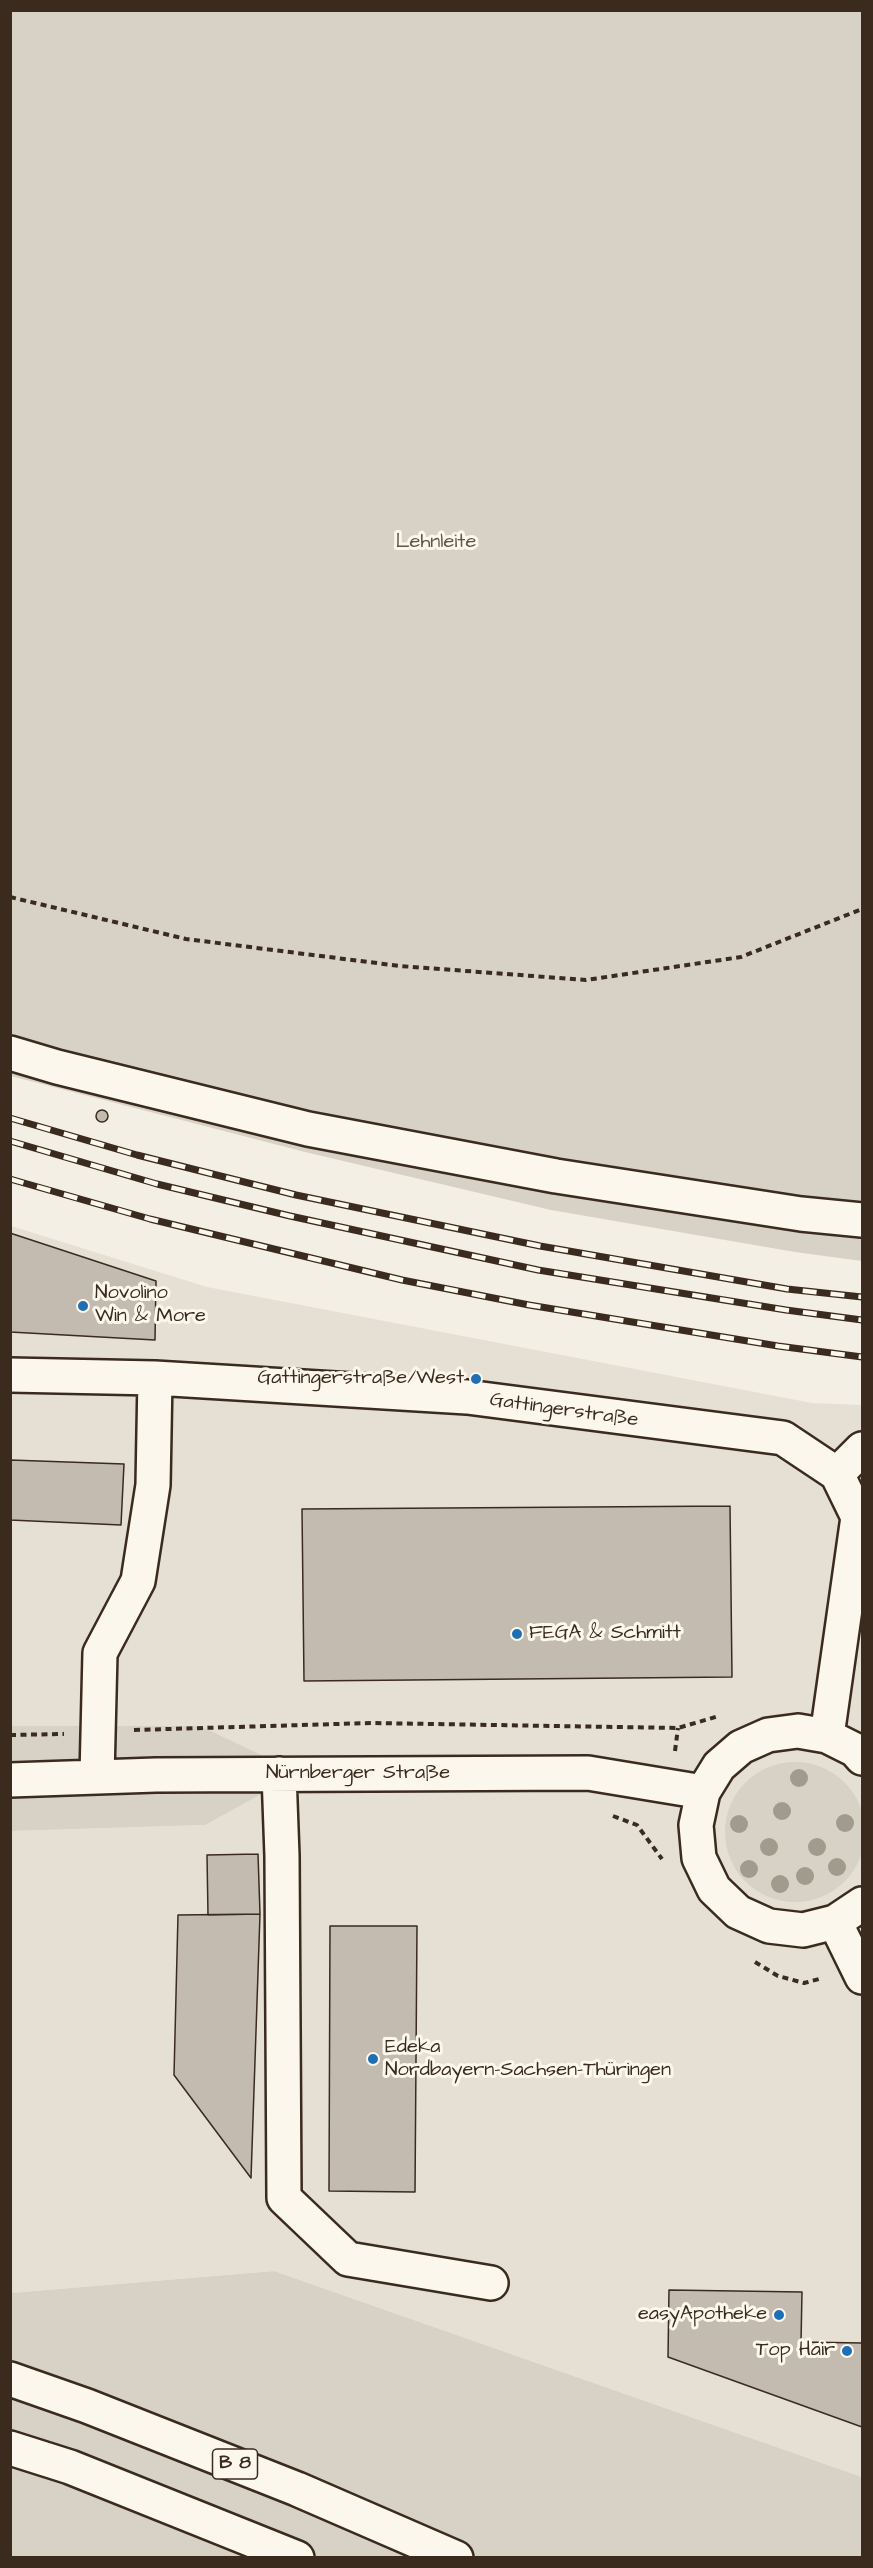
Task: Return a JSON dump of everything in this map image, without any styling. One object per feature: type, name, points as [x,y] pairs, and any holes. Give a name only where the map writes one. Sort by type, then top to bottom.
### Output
[{"type":"main road","points":[[10,1053],[57,1067],[308,1129],[556,1176],[801,1214],[862,1220]]},
{"type":"main road","name":"Gattingerstraße","points":[[10,1375],[155,1378],[467,1397],[783,1438],[837,1474]]},
{"type":"main road","points":[[97,1776],[100,1732],[100,1653],[138,1581],[153,1485],[155,1378]]},
{"type":"main road","points":[[827,1736],[858,1517],[837,1474],[862,1449]]},
{"type":"main road","points":[[862,1758],[855,1750],[827,1736],[798,1731],[768,1734],[741,1747],[719,1766],[703,1792],[696,1825],[699,1858],[714,1889],[738,1912],[769,1926],[803,1930],[836,1922],[862,1904]]},
{"type":"main road","name":"Nürnberger Straße","points":[[10,1780],[97,1776],[588,1773],[703,1792]]},
{"type":"main road","points":[[279,1774],[282,1856],[284,2198],[348,2259],[491,2283]]},
{"type":"main road","points":[[836,1922],[862,1977]]},
{"type":"main road","name":"B 8","points":[[10,2379],[87,2406],[286,2485],[456,2558]]},
{"type":"main road","points":[[10,2448],[70,2467],[297,2558]]},
{"type":"path","points":[[10,897],[186,939],[400,966],[586,980],[741,957],[862,909]]},
{"type":"path","points":[[10,1735],[258,1724],[371,1723],[678,1728]]},
{"type":"shaded area","points":[[11,1226],[207,1287],[812,1403],[862,1405],[862,2477],[274,2271],[11,2293],[10,1831],[205,1825],[200,1726],[11,1726]]},
{"type":"green space","name":"Lehnleite","points":[[10,11],[862,11],[862,1261],[795,1252],[551,1210],[305,1152],[11,1076]]},
{"type":"green space","points":[[10,1726],[200,1726],[299,1773],[205,1825],[11,1831]]},
{"type":"green space","points":[[795,1762],[822,1767],[844,1783],[860,1805],[865,1832],[860,1859],[844,1881],[822,1897],[795,1902],[768,1897],[746,1881],[730,1859],[725,1832],[730,1805],[746,1783],[768,1767]]},
{"type":"green space","points":[[274,2271],[862,2477],[862,2557],[11,2558],[11,2293]]},
{"type":"building","points":[[104,1110],[107,1111],[107,1121],[100,1122],[97,1121],[96,1114],[97,1111]]},
{"type":"building","name":"Novolino Win & More","points":[[10,1233],[156,1281],[155,1340],[10,1332]]},
{"type":"building","points":[[10,1460],[124,1464],[121,1525],[10,1520]]},
{"type":"building","name":"FEGA & Schmitt","points":[[730,1506],[732,1677],[304,1681],[302,1509]]},
{"type":"building","points":[[258,1854],[260,1914],[208,1915],[207,1855]]},
{"type":"building","points":[[260,1914],[251,2178],[174,2075],[178,1915]]},
{"type":"building","name":"Edeka Nordbayern-Sachsen-Thüringen","points":[[330,1926],[417,1926],[415,2192],[329,2191]]},
{"type":"building","points":[[669,2290],[802,2292],[801,2342],[862,2343],[862,2427],[668,2357]]},
{"type":"railway","points":[[10,1118],[137,1155],[296,1195],[540,1246],[787,1289],[862,1297]]},
{"type":"railway","points":[[10,1141],[157,1184],[290,1216],[538,1270],[862,1320]]},
{"type":"railway","points":[[10,1179],[150,1219],[402,1280],[529,1305],[778,1346],[862,1357]]},
{"type":"place","name":"Novolino Win & More","points":[[83,1306]]},
{"type":"place","name":"Gattingerstraße/West","points":[[476,1379]]},
{"type":"place","name":"FEGA & Schmitt","points":[[517,1634]]},
{"type":"place","name":"Edeka Nordbayern-Sachsen-Thüringen","points":[[373,2059]]},
{"type":"place","name":"easyApotheke","points":[[779,2315]]},
{"type":"place","name":"Top Hair","points":[[847,2351]]}]
